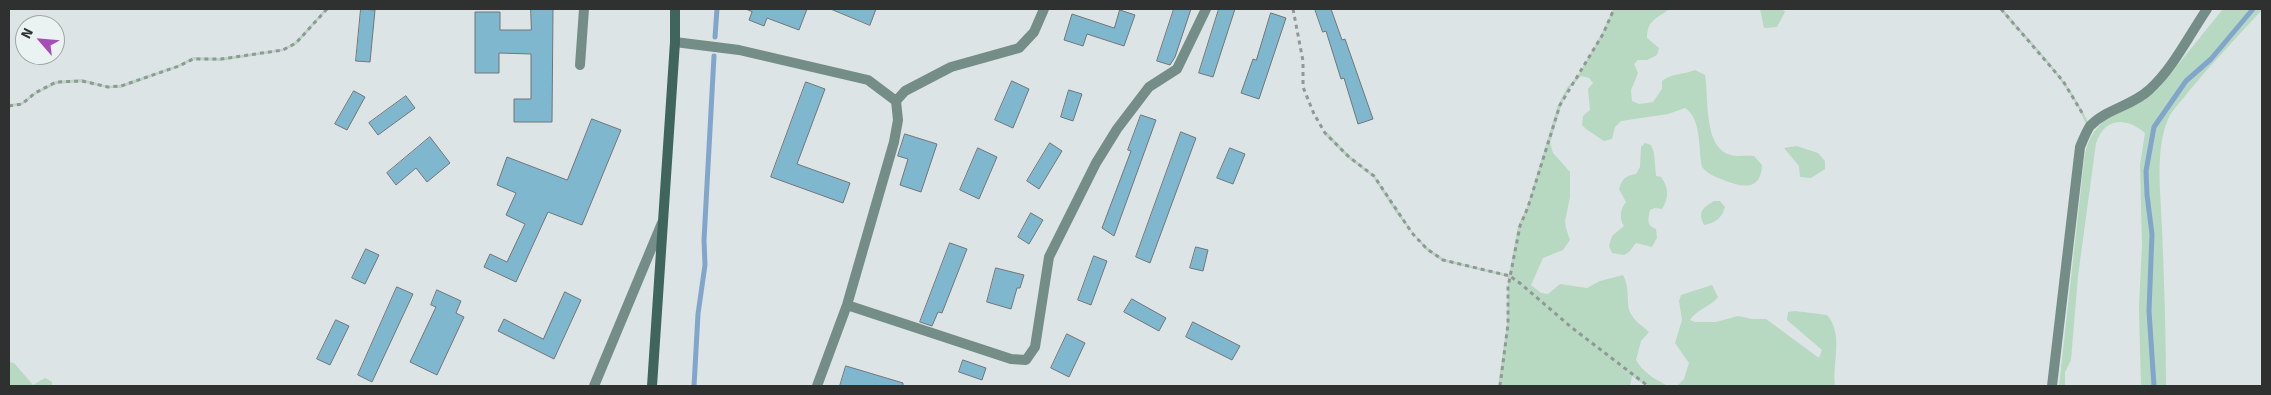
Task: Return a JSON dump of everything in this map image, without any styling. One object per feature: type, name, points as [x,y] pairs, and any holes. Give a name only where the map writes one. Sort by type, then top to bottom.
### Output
[{"type":"street","points":[[580,65],[584,9]]},
{"type":"street","points":[[652,386],[675,42],[674,9]]},
{"type":"street","points":[[896,101],[905,90],[951,67],[1019,48],[1034,32],[1044,9]]},
{"type":"street","points":[[847,305],[1011,359],[1026,360],[1035,347],[1049,257],[1096,163],[1149,87],[1177,69],[1206,9]]},
{"type":"street","points":[[2052,386],[2080,147],[2089,128],[2098,120],[2149,91],[2161,78],[2207,9]]},
{"type":"street","points":[[675,42],[739,50],[868,80],[896,101],[898,120],[894,142],[847,305],[817,386]]},
{"type":"street","points":[[594,386],[662,223]]},
{"type":"path","points":[[9,106],[22,104],[36,93],[56,82],[82,81],[108,87],[121,86],[179,66],[193,58],[221,59],[283,50],[296,43],[327,9]]},
{"type":"path","points":[[1293,9],[1303,61],[1303,87],[1314,114],[1325,133],[1349,157],[1374,176],[1412,233],[1427,249],[1443,260],[1510,276],[1571,327],[1648,386]]},
{"type":"path","points":[[1500,386],[1508,324],[1510,276],[1520,226],[1528,207],[1560,105],[1603,34],[1614,9]]},
{"type":"path","points":[[2001,9],[2064,81],[2074,95],[2089,128]]},
{"type":"green space","points":[[325,9],[328,9],[297,44],[283,51],[221,61],[193,60],[121,88],[108,88],[82,82],[57,84],[36,94],[22,105],[9,107],[9,104],[21,103],[35,92],[56,81],[82,79],[108,86],[120,85],[178,65],[193,57],[221,58],[283,49],[295,42]]},
{"type":"green space","points":[[1613,9],[1670,9],[1654,20],[1649,27],[1647,38],[1659,48],[1657,55],[1647,60],[1638,60],[1634,64],[1638,73],[1631,90],[1632,101],[1639,104],[1653,102],[1662,89],[1662,81],[1670,77],[1695,70],[1705,75],[1709,121],[1716,143],[1722,150],[1731,155],[1754,156],[1762,165],[1761,173],[1755,183],[1745,186],[1726,181],[1705,170],[1702,167],[1697,126],[1685,108],[1668,114],[1621,121],[1615,127],[1612,139],[1604,141],[1582,125],[1583,116],[1590,110],[1588,89],[1593,83],[1589,78],[1581,76],[1569,89],[1561,106],[1550,143],[1553,153],[1570,172],[1570,197],[1565,221],[1570,240],[1563,250],[1543,258],[1531,285],[1541,293],[1548,294],[1560,284],[1587,288],[1600,281],[1623,275],[1627,286],[1629,310],[1637,322],[1649,332],[1641,341],[1636,360],[1646,372],[1668,386],[1646,386],[1632,376],[1630,386],[1498,386],[1507,324],[1508,277],[1442,261],[1426,250],[1396,213],[1373,177],[1348,158],[1324,134],[1327,132],[1350,156],[1375,176],[1413,233],[1428,248],[1444,259],[1509,275],[1518,226],[1527,207],[1558,105],[1567,88],[1579,74]]},
{"type":"green space","points":[[1760,9],[1782,9],[1785,12],[1777,27],[1764,28]]},
{"type":"green space","points":[[1999,9],[2003,9],[2060,76],[2080,106],[2088,122],[2086,124],[2069,92],[2058,77]]},
{"type":"green space","points":[[2223,9],[2252,9],[2210,58],[2185,80],[2153,127],[2145,171],[2151,234],[2148,311],[2152,386],[2141,386],[2139,307],[2142,245],[2140,165],[2145,133],[2131,124],[2117,122],[2105,128],[2096,143],[2078,276],[2071,360],[2065,372],[2065,386],[2059,386],[2084,161],[2088,145],[2102,123],[2159,88]]},
{"type":"green space","points":[[2255,9],[2262,10],[2174,109],[2165,127],[2160,155],[2160,170],[2166,386],[2155,386],[2150,311],[2153,234],[2148,195],[2148,171],[2155,128],[2187,82],[2212,60]]},
{"type":"green space","points":[[1645,143],[1651,145],[1654,153],[1656,176],[1661,177],[1667,189],[1666,201],[1662,209],[1655,208],[1650,210],[1649,214],[1648,222],[1656,229],[1657,238],[1652,247],[1636,243],[1624,255],[1612,253],[1609,246],[1612,236],[1624,226],[1621,214],[1626,202],[1619,189],[1624,178],[1636,174],[1640,167],[1641,147]]},
{"type":"green space","points":[[1797,146],[1818,153],[1825,161],[1825,169],[1811,178],[1800,177],[1799,166],[1784,148]]},
{"type":"green space","points":[[1714,201],[1720,201],[1725,207],[1724,211],[1718,219],[1704,225],[1701,217],[1702,211]]},
{"type":"green space","points":[[1712,285],[1718,297],[1696,313],[1690,320],[1695,322],[1716,322],[1738,316],[1766,319],[1819,358],[1822,350],[1787,320],[1788,312],[1795,311],[1827,315],[1835,331],[1835,386],[1677,386],[1684,379],[1689,363],[1675,343],[1682,320],[1679,301],[1681,295]]},
{"type":"green space","points":[[9,362],[14,363],[33,385],[45,378],[52,382],[52,386],[9,386]]},
{"type":"building","points":[[361,9],[375,10],[370,62],[356,61]]},
{"type":"building","points":[[531,9],[553,9],[552,122],[514,122],[514,99],[531,99],[531,54],[499,53],[499,73],[475,73],[475,12],[500,12],[500,30],[531,30]]},
{"type":"building","points":[[746,9],[807,9],[799,30],[767,18],[764,26],[749,20],[752,12]]},
{"type":"building","points":[[831,9],[876,9],[870,25]]},
{"type":"building","points":[[1174,9],[1191,9],[1175,57],[1170,65],[1157,61]]},
{"type":"building","points":[[1219,9],[1235,9],[1213,77],[1199,73]]},
{"type":"building","points":[[1315,9],[1331,9],[1342,40],[1345,39],[1373,119],[1358,124],[1344,78],[1341,79],[1326,31],[1323,32]]},
{"type":"building","points":[[1120,10],[1135,15],[1124,46],[1087,34],[1083,46],[1064,40],[1072,14],[1114,28]]},
{"type":"building","points":[[1271,13],[1286,18],[1259,99],[1241,93],[1253,59],[1256,60]]},
{"type":"building","points":[[1012,81],[1029,89],[1013,128],[995,120]]},
{"type":"building","points":[[806,82],[825,89],[797,164],[850,183],[843,203],[771,177]]},
{"type":"building","points":[[1069,90],[1082,94],[1073,121],[1061,117]]},
{"type":"building","points":[[354,91],[365,97],[347,130],[335,124]]},
{"type":"building","points":[[406,96],[415,108],[378,135],[369,123]]},
{"type":"building","points":[[1141,115],[1156,120],[1114,236],[1102,228],[1131,151],[1128,150]]},
{"type":"building","points":[[592,119],[621,130],[582,225],[548,212],[516,282],[484,267],[490,254],[507,262],[525,224],[506,215],[516,193],[497,185],[507,157],[567,180]]},
{"type":"building","points":[[1181,132],[1196,138],[1150,263],[1136,257]]},
{"type":"building","points":[[905,134],[937,144],[921,192],[900,185],[908,159],[898,156]]},
{"type":"building","points":[[430,137],[450,163],[427,182],[416,168],[396,185],[387,173]]},
{"type":"building","points":[[1050,143],[1062,151],[1039,189],[1027,181]]},
{"type":"building","points":[[978,148],[997,157],[979,199],[960,190]]},
{"type":"building","points":[[1230,148],[1245,154],[1233,184],[1217,178]]},
{"type":"building","points":[[1031,213],[1043,220],[1029,244],[1018,237]]},
{"type":"building","points":[[950,243],[967,249],[942,313],[938,312],[932,326],[920,322]]},
{"type":"building","points":[[1196,247],[1208,250],[1203,271],[1190,268]]},
{"type":"building","points":[[366,249],[379,255],[365,284],[352,278]]},
{"type":"building","points":[[1094,256],[1107,261],[1091,305],[1078,300]]},
{"type":"building","points":[[996,268],[1024,275],[1020,288],[1017,288],[1011,309],[987,302]]},
{"type":"building","points":[[397,287],[413,294],[372,382],[358,375]]},
{"type":"building","points":[[437,290],[461,301],[456,313],[464,317],[437,375],[410,362],[436,307],[431,305]]},
{"type":"building","points":[[565,292],[581,300],[554,359],[498,331],[504,319],[543,339]]},
{"type":"building","points":[[1132,299],[1166,318],[1159,331],[1124,312]]},
{"type":"building","points":[[336,320],[349,326],[330,365],[317,359]]},
{"type":"building","points":[[1193,322],[1240,346],[1232,360],[1186,337]]},
{"type":"building","points":[[1067,334],[1085,343],[1069,377],[1051,368]]},
{"type":"building","points":[[963,360],[986,368],[982,380],[959,372]]},
{"type":"building","points":[[846,366],[903,383],[903,386],[840,386]]},
{"type":"waterway","points":[[715,37],[717,9]]},
{"type":"waterway","points":[[2154,386],[2149,311],[2152,234],[2146,171],[2154,127],[2186,81],[2211,59],[2253,9]]},
{"type":"waterway","points":[[694,386],[698,314],[705,265],[704,240],[714,56]]}]
